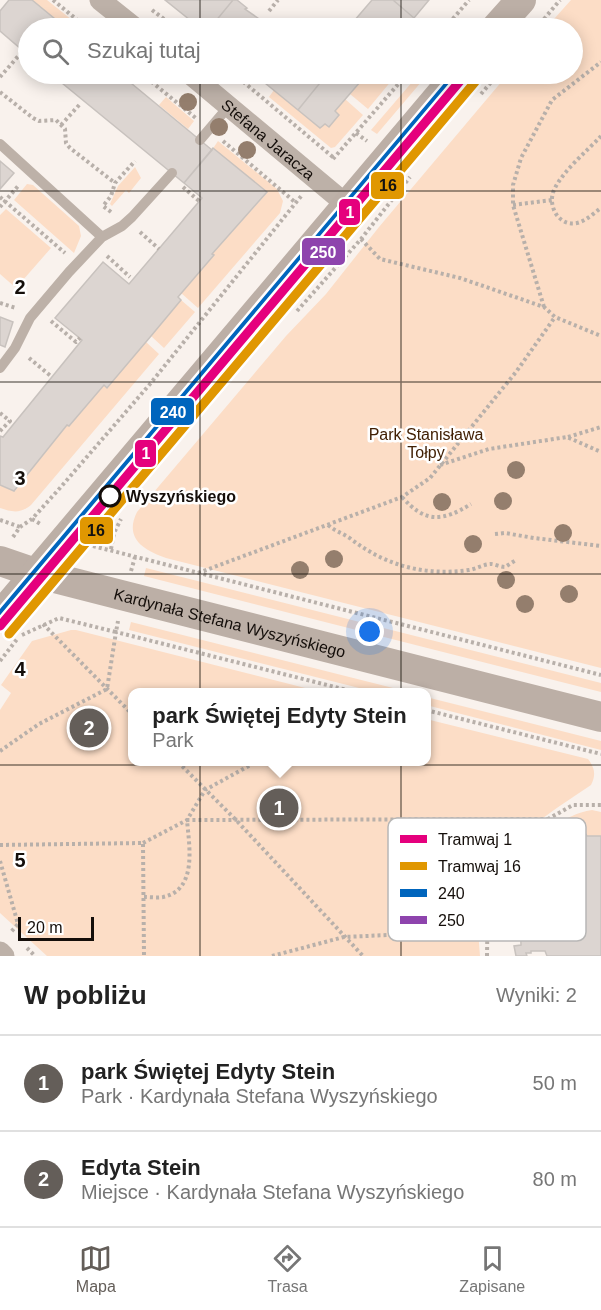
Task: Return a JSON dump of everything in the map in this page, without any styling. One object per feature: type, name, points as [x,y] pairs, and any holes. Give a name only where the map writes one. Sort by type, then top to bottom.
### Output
[{"type":"street","points":[[100,0],[122,18]]},
{"type":"street","points":[[505,18],[520,0]]},
{"type":"street","name":"Stefana Jaracza","points":[[202,84],[347,205]]},
{"type":"street","points":[[11,628],[35,573],[450,84]]},
{"type":"street","name":"Kardynała Stefana Wyszyńskiego","points":[[6,549],[35,573],[601,717]]},
{"type":"street","points":[[0,952],[4,956]]},
{"type":"lane","points":[[200,140],[229,106]]},
{"type":"lane","points":[[0,144],[102,237]]},
{"type":"lane","points":[[0,368],[15,348],[30,318],[77,263],[102,237],[122,226],[132,217],[172,173]]},
{"type":"path","points":[[52,0],[74,18]]},
{"type":"path","points":[[269,11],[278,0]]},
{"type":"path","points":[[453,18],[469,0]]},
{"type":"path","points":[[545,18],[560,0]]},
{"type":"path","points":[[149,7],[163,18]]},
{"type":"path","points":[[0,77],[18,56]]},
{"type":"path","points":[[583,76],[601,62]]},
{"type":"path","points":[[246,84],[334,158]]},
{"type":"path","points":[[329,164],[398,84]]},
{"type":"path","points":[[544,307],[513,205],[513,185],[521,158],[552,100],[573,84]]},
{"type":"path","points":[[0,92],[33,118],[39,121],[51,119],[61,125],[65,129],[66,143],[70,148],[115,183]]},
{"type":"path","points":[[61,125],[81,103]]},
{"type":"path","points":[[601,136],[559,181],[553,191],[552,200],[557,217],[570,223],[578,223],[601,208]]},
{"type":"path","points":[[107,202],[115,183],[135,161]]},
{"type":"path","points":[[1,208],[31,171]]},
{"type":"path","points":[[297,311],[361,239],[411,176]]},
{"type":"path","points":[[6,549],[20,527],[32,519],[150,384],[303,194]]},
{"type":"path","points":[[0,196],[77,263]]},
{"type":"path","points":[[513,205],[552,200]]},
{"type":"path","points":[[139,231],[159,249]]},
{"type":"path","points":[[361,239],[380,259],[460,278],[544,307],[555,317],[601,336]]},
{"type":"path","points":[[106,255],[130,277]]},
{"type":"path","points":[[37,309],[76,342],[80,338]]},
{"type":"path","points":[[198,573],[402,497],[430,478],[516,372],[555,317]]},
{"type":"path","points":[[27,356],[52,377]]},
{"type":"path","points":[[0,413],[11,422],[0,432]]},
{"type":"path","points":[[440,465],[489,449],[567,437],[601,427]]},
{"type":"path","points":[[567,437],[601,452]]},
{"type":"path","points":[[402,497],[414,511],[429,517],[442,517],[459,512],[471,504]]},
{"type":"path","points":[[111,549],[114,533],[129,510]]},
{"type":"path","points":[[0,520],[20,527]]},
{"type":"path","points":[[328,525],[368,552],[404,567],[423,571],[470,570],[491,564],[505,567],[516,560]]},
{"type":"path","points":[[495,534],[505,533],[601,546]]},
{"type":"path","points":[[101,549],[111,549],[601,675]]},
{"type":"path","points":[[130,574],[135,557]]},
{"type":"path","points":[[107,689],[120,616]]},
{"type":"path","points":[[0,661],[11,628],[43,624],[59,618],[336,688]]},
{"type":"path","points":[[43,624],[128,710]]},
{"type":"path","points":[[0,751],[39,724],[107,689]]},
{"type":"path","points":[[431,711],[601,754]]},
{"type":"path","points":[[182,766],[236,820],[363,956]]},
{"type":"path","points":[[144,897],[163,897],[183,882],[188,872],[190,859],[187,820],[206,790],[249,766]]},
{"type":"path","points":[[550,818],[573,805],[600,803]]},
{"type":"path","points":[[0,846],[143,843],[187,820],[388,820]]},
{"type":"path","points":[[143,843],[144,956]]},
{"type":"path","points":[[0,861],[18,924],[10,932]]},
{"type":"path","points":[[272,956],[344,937],[388,935]]},
{"type":"path","points":[[486,941],[487,956]]},
{"type":"green space","points":[[32,0],[47,0],[70,18],[54,18]]},
{"type":"green space","name":"Park Stanisława Tołpy","points":[[571,0],[601,0],[601,668],[166,558],[143,547],[134,536],[134,521],[137,512],[286,336],[326,294],[379,227],[500,84],[583,84],[583,18],[555,18]]},
{"type":"green space","points":[[358,84],[389,84],[368,109],[350,94]]},
{"type":"green space","points":[[410,84],[420,84],[377,134],[371,130]]},
{"type":"green space","points":[[274,90],[320,128],[325,124],[329,127],[335,111],[345,99],[363,115],[335,147],[331,148],[269,97]]},
{"type":"green space","points":[[166,97],[194,121],[188,129],[159,105]]},
{"type":"green space","points":[[218,141],[277,189],[283,201],[280,213],[198,308],[181,293],[213,256],[212,254],[267,193],[213,148]]},
{"type":"green space","points":[[135,167],[141,178],[129,193],[126,190],[112,206],[110,204],[118,186]]},
{"type":"green space","points":[[27,184],[33,185],[79,226],[81,236],[74,253],[14,200]]},
{"type":"green space","points":[[6,209],[51,248],[16,288],[0,274],[0,215]]},
{"type":"green space","points":[[181,300],[195,312],[164,348],[151,336]]},
{"type":"green space","points":[[146,342],[159,354],[31,505],[16,511],[0,508],[0,485],[15,491],[67,425],[69,426],[104,385],[107,387]]},
{"type":"green space","points":[[146,568],[601,683],[601,692],[144,576]]},
{"type":"green space","points":[[131,622],[393,688],[359,688],[129,630]]},
{"type":"green space","points":[[76,630],[305,688],[128,688],[128,766],[431,766],[431,720],[588,759],[594,778],[591,785],[543,818],[388,818],[388,941],[479,941],[480,956],[47,956],[0,913],[0,710],[11,693],[1,685],[32,641]]},
{"type":"green space","points":[[431,698],[601,741],[601,750],[431,706]]},
{"type":"green space","points":[[592,810],[601,812],[601,836],[587,836],[586,818],[567,818]]},
{"type":"building","points":[[9,0],[32,0],[54,18],[18,18],[18,46],[0,31],[0,11]]},
{"type":"building","points":[[165,0],[233,0],[218,18],[188,18]]},
{"type":"building","points":[[233,0],[237,0],[258,18],[218,18]]},
{"type":"building","points":[[372,0],[393,0],[414,18],[357,18]]},
{"type":"building","points":[[393,0],[429,0],[414,18]]},
{"type":"building","points":[[63,84],[132,84],[212,150],[184,183]]},
{"type":"building","points":[[266,84],[319,84],[298,110]]},
{"type":"building","points":[[319,84],[358,84],[335,111],[339,115],[329,127],[325,124],[320,128],[298,110]]},
{"type":"building","points":[[213,148],[267,192],[212,254],[214,255],[178,297],[181,300],[107,388],[104,385],[69,426],[67,425],[14,491],[0,485],[0,436],[3,437],[82,340],[55,318],[103,262],[129,284],[202,198],[184,183]]},
{"type":"building","points":[[0,161],[14,173],[0,189]]},
{"type":"building","points":[[0,317],[13,322],[5,347],[0,345]]},
{"type":"building","points":[[586,835],[601,836],[601,956],[547,956],[545,951],[531,951],[531,953],[526,953],[527,956],[516,956],[514,946],[521,945],[521,941],[586,941]]},
{"type":"tram line","name":"1","points":[[0,626],[458,84]]},
{"type":"tram line","name":"16","points":[[9,634],[473,84]]},
{"type":"transit line","name":"240","points":[[0,616],[450,84]]},
{"type":"transit line","name":"250","points":[[9,624],[465,84]]},
{"type":"place","name":"Wyszyńskiego","points":[[110,496]]},
{"type":"place","name":"Edyta Stein","points":[[89,728]]},
{"type":"place","name":"park Świętej Edyty Stein","points":[[279,808]]}]
